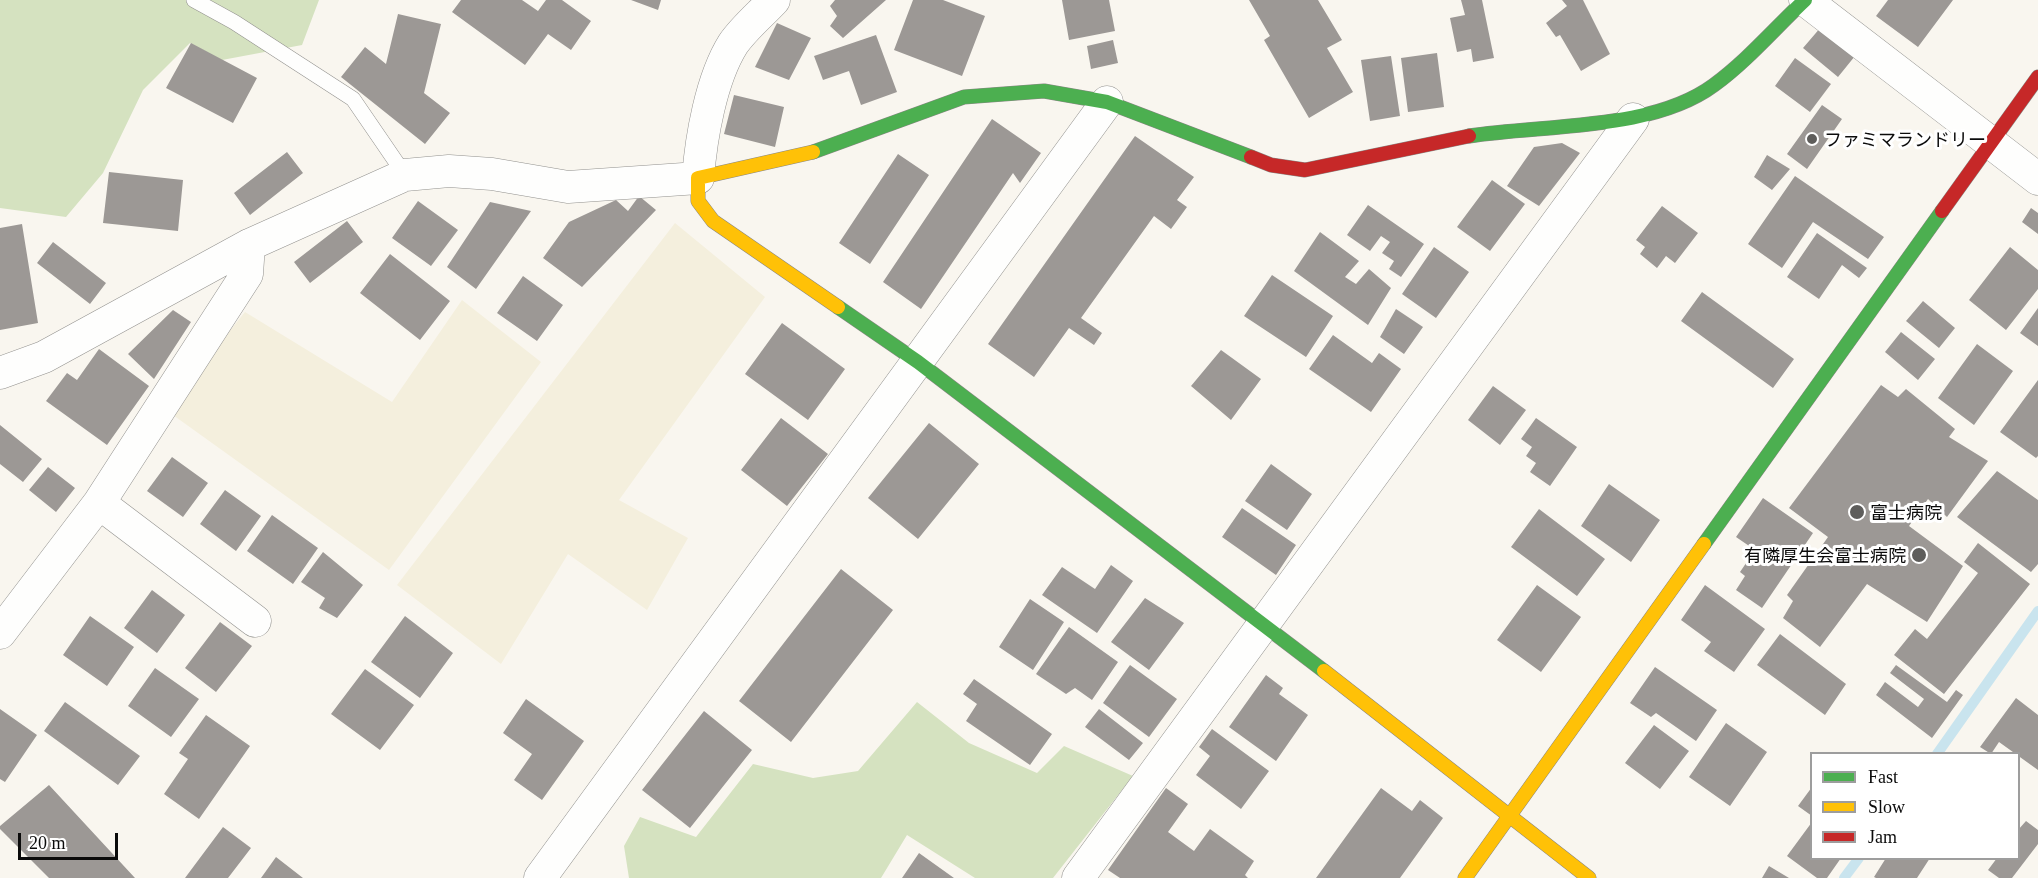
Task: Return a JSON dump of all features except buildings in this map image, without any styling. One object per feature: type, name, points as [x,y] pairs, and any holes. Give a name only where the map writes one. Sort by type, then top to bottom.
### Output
[{"type":"street","points":[[774,0],[733,45],[719,76],[701,144],[698,178],[698,201],[713,221],[918,362],[1264,624],[1589,878]]},
{"type":"street","points":[[0,373],[44,357],[249,245],[405,175],[449,171],[492,174],[568,187],[698,178],[804,155],[964,97],[1044,91],[1107,102],[1271,165],[1305,170],[1426,143],[1515,129],[1633,119],[1675,107],[1714,85],[1805,0],[2038,179]]},
{"type":"street","points":[[1465,878],[2038,77]]},
{"type":"street","points":[[540,878],[1107,102]]},
{"type":"street","points":[[1078,878],[1633,119]]},
{"type":"street","points":[[0,633],[99,503],[247,274],[249,245]]},
{"type":"street","points":[[99,503],[255,621]]},
{"type":"lane","points":[[194,0],[234,22],[353,99],[405,175]]},
{"type":"shaded area","points":[[675,223],[765,297],[619,500],[688,538],[647,610],[568,554],[501,664],[397,585]]},
{"type":"shaded area","points":[[462,300],[541,362],[389,570],[166,410],[245,312],[392,402]]},
{"type":"green space","points":[[0,0],[319,0],[302,45],[222,60],[190,43],[143,90],[103,173],[66,217],[0,208]]},
{"type":"green space","points":[[917,702],[969,743],[1037,773],[1064,746],[1133,776],[1053,878],[975,878],[907,835],[881,878],[629,878],[624,846],[640,817],[696,837],[753,764],[813,778],[858,771]]},
{"type":"waterway","points":[[1938,752],[2038,611]]},
{"type":"waterway","points":[[1844,878],[1858,860]]},
{"type":"traffic: fast","points":[[1469,136],[1629,118],[1660,111],[1689,100],[1714,85],[1738,66],[1805,0]]},
{"type":"traffic: fast","points":[[813,152],[964,97],[1044,91],[1107,102],[1251,157]]},
{"type":"traffic: fast","points":[[1704,544],[1942,211]]},
{"type":"traffic: fast","points":[[838,307],[918,362],[1324,671]]},
{"type":"traffic: slow","points":[[813,152],[698,178],[698,201],[713,221],[838,307]]},
{"type":"traffic: slow","points":[[1465,878],[1704,544]]},
{"type":"traffic: slow","points":[[1324,671],[1589,878]]},
{"type":"traffic: jam","points":[[1942,211],[2038,77]]},
{"type":"traffic: jam","points":[[1251,157],[1271,165],[1305,170],[1469,136]]},
{"type":"place","name":"ファミマランドリー","points":[[1812,139]]},
{"type":"place","name":"富士病院","points":[[1857,512]]},
{"type":"place","name":"有隣厚生会富士病院","points":[[1919,555]]}]
